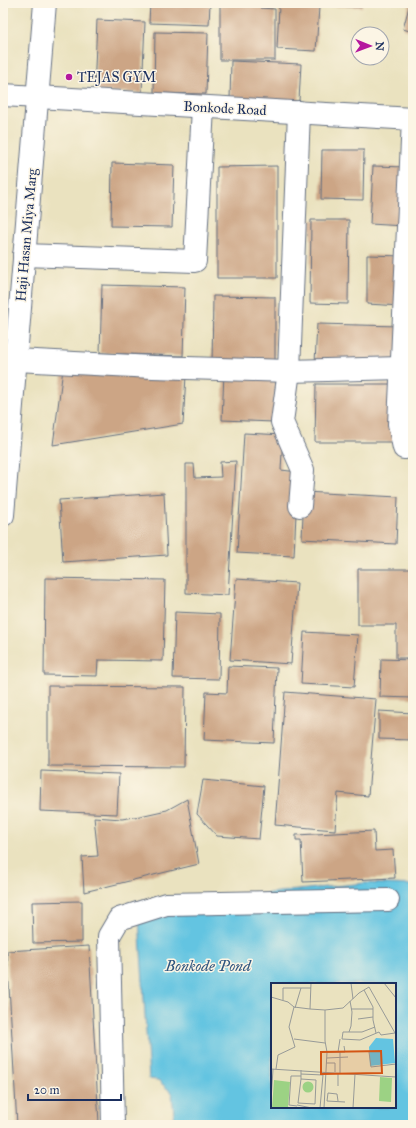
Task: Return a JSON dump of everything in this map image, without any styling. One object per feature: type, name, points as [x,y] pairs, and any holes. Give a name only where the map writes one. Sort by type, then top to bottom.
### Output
[{"type":"street","name":"Haji Hasan Miya Marg","points":[[3,515],[16,360],[11,325],[24,255],[45,3]]},
{"type":"street","name":"Bonkode Road","points":[[3,94],[413,119]]},
{"type":"street","points":[[24,255],[195,261],[202,107]]},
{"type":"street","points":[[299,112],[289,371],[282,422],[303,470],[300,506]]},
{"type":"street","points":[[413,119],[408,331],[401,368],[399,424],[404,448],[413,447]]},
{"type":"street","points":[[16,360],[153,367],[289,371],[401,368]]},
{"type":"street","points":[[113,1125],[109,936],[119,919],[166,904],[388,900]]},
{"type":"water","name":"Bonkode Pond","points":[[365,883],[413,885],[413,1125],[175,1125],[172,1093],[158,1080],[149,1079],[139,919],[166,904]]},
{"type":"building","points":[[150,3],[210,3],[209,25],[149,23]]},
{"type":"building","points":[[220,3],[260,3],[260,8],[275,9],[275,60],[220,60]]},
{"type":"building","points":[[263,3],[362,3],[362,7],[263,5]]},
{"type":"building","points":[[410,3],[413,3],[413,32],[403,29]]},
{"type":"building","points":[[279,6],[319,7],[316,51],[277,49]]},
{"type":"building","points":[[97,20],[145,22],[142,93],[94,91]]},
{"type":"building","points":[[155,32],[208,33],[206,94],[154,93]]},
{"type":"building","points":[[231,61],[301,64],[299,101],[230,99]]},
{"type":"building","points":[[322,150],[364,150],[363,200],[321,199]]},
{"type":"building","points":[[112,163],[174,165],[172,227],[111,226]]},
{"type":"building","points":[[277,166],[277,278],[217,278],[217,167]]},
{"type":"building","points":[[373,166],[406,167],[404,226],[370,224]]},
{"type":"building","points":[[311,220],[349,220],[348,304],[310,303]]},
{"type":"building","points":[[367,255],[403,256],[401,306],[367,304]]},
{"type":"building","points":[[102,285],[185,287],[183,356],[100,353]]},
{"type":"building","points":[[213,296],[275,297],[275,367],[212,367]]},
{"type":"building","points":[[317,324],[399,326],[397,365],[315,363]]},
{"type":"building","points":[[63,369],[186,376],[183,424],[53,445]]},
{"type":"building","points":[[224,373],[276,374],[274,422],[222,420]]},
{"type":"building","points":[[316,384],[395,384],[394,442],[315,442]]},
{"type":"building","points":[[244,433],[283,435],[281,470],[298,472],[294,556],[237,553]]},
{"type":"building","points":[[236,461],[228,595],[186,593],[186,464],[194,464],[195,478],[221,477],[220,462]]},
{"type":"building","points":[[304,492],[398,497],[396,544],[302,539]]},
{"type":"building","points":[[164,493],[167,555],[63,562],[59,500]]},
{"type":"building","points":[[358,569],[413,569],[413,658],[396,658],[396,625],[358,625]]},
{"type":"building","points":[[45,578],[165,580],[163,661],[98,660],[97,676],[44,675]]},
{"type":"building","points":[[236,579],[297,583],[291,664],[230,660]]},
{"type":"building","points":[[175,612],[220,614],[219,679],[173,678]]},
{"type":"building","points":[[304,632],[358,635],[354,687],[301,684]]},
{"type":"building","points":[[381,659],[413,660],[413,698],[380,697]]},
{"type":"building","points":[[228,666],[277,668],[274,743],[204,740],[206,692],[227,693]]},
{"type":"building","points":[[48,686],[185,687],[184,767],[48,766]]},
{"type":"building","points":[[285,692],[376,699],[368,796],[338,793],[335,830],[275,825]]},
{"type":"building","points":[[379,711],[413,713],[413,740],[379,739]]},
{"type":"building","points":[[41,771],[119,774],[117,814],[40,811]]},
{"type":"building","points":[[203,780],[264,786],[259,839],[217,836],[197,814]]},
{"type":"building","points":[[187,799],[199,864],[84,892],[82,857],[98,856],[94,817],[122,819],[140,816],[167,810]]},
{"type":"building","points":[[374,831],[375,851],[393,850],[395,878],[303,882],[301,840],[296,840],[296,835]]},
{"type":"building","points":[[82,901],[82,942],[33,943],[32,902]]},
{"type":"building","points":[[89,946],[99,1123],[17,1125],[7,951]]},
{"type":"place","name":"TEJAS GYM","points":[[69,77]]}]
